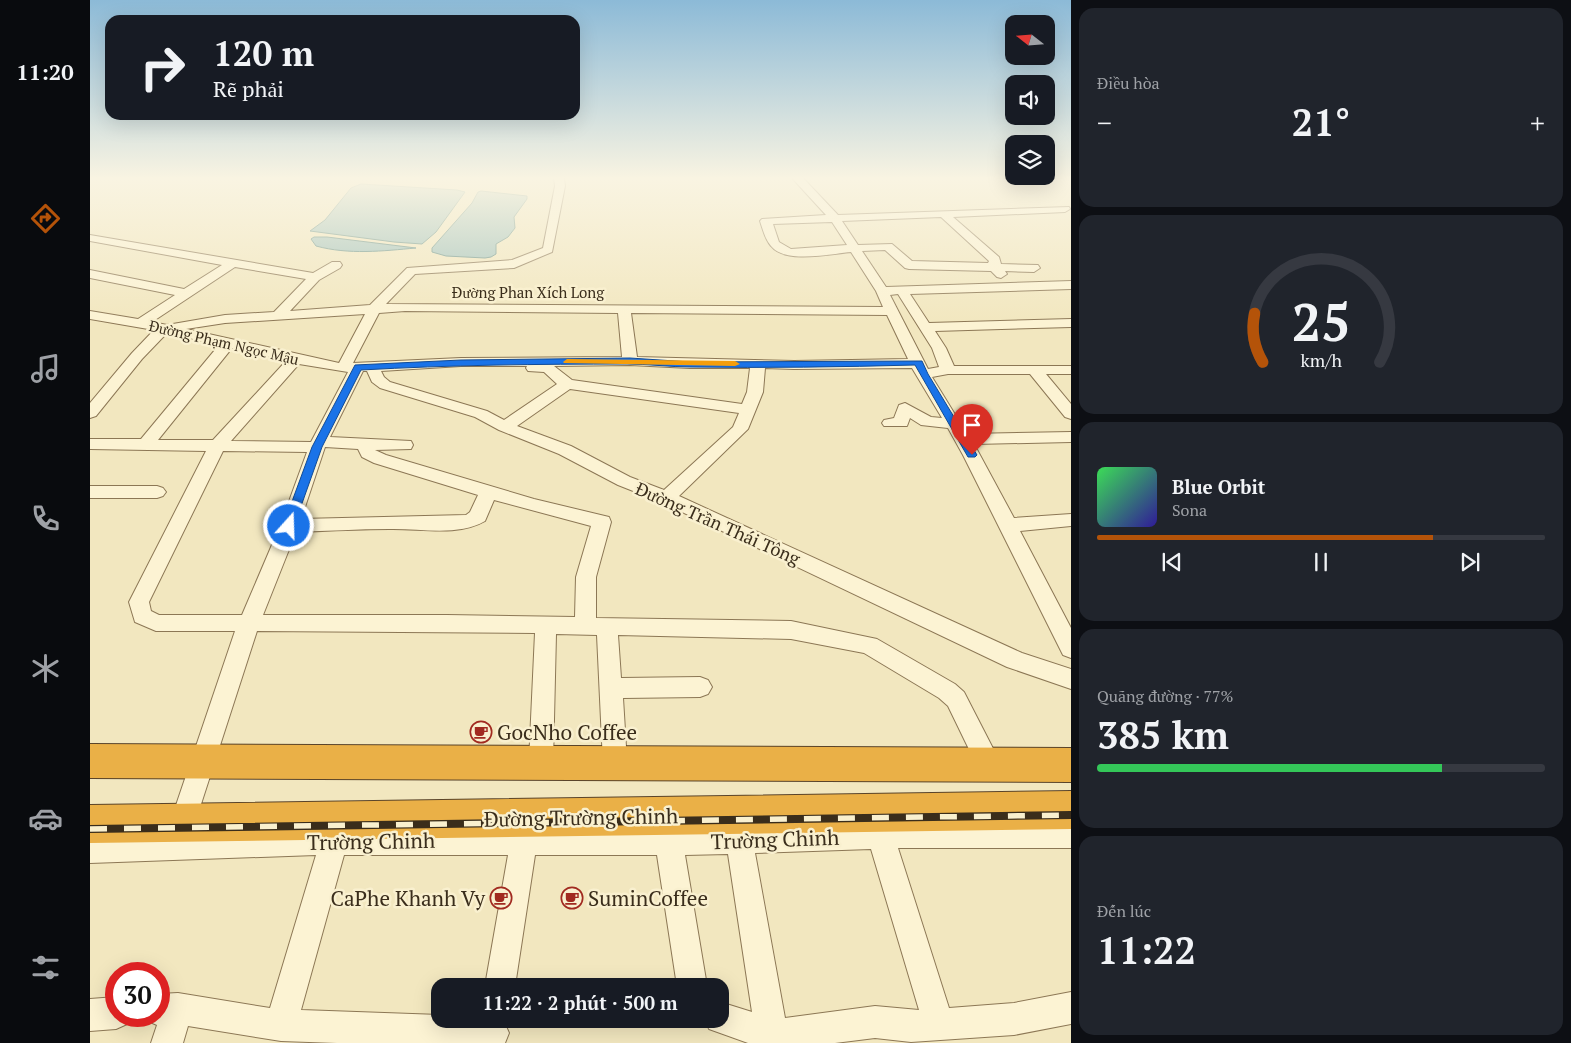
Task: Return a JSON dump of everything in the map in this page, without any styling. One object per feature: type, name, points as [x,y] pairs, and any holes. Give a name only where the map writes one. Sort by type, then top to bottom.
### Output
[{"type":"highway","points":[[90,761],[1071,765]]},
{"type":"highway","name":"Đường Trường Chinh","points":[[90,824],[1071,810]]},
{"type":"street","points":[[182,823],[249,623],[289,526],[318,444],[358,367],[350,352],[374,308],[411,271],[514,264],[548,250],[552,227]]},
{"type":"street","points":[[768,227],[774,245],[790,253],[888,246],[908,265],[1034,268]]},
{"type":"street","points":[[840,227],[882,291],[921,368],[963,439],[1008,526],[1065,624],[1071,649]]},
{"type":"street","points":[[958,227],[995,260],[994,267]]},
{"type":"street","points":[[90,238],[315,277]]},
{"type":"street","points":[[141,324],[185,293],[233,264]]},
{"type":"street","points":[[278,315],[315,277],[336,265]]},
{"type":"street","points":[[994,267],[1013,287]]},
{"type":"street","points":[[90,274],[185,293]]},
{"type":"street","points":[[882,291],[1071,285]]},
{"type":"street","points":[[902,291],[939,348],[948,370]]},
{"type":"street","name":"Đường Phan Xích Long","points":[[164,328],[225,319],[374,308],[893,311]]},
{"type":"street","points":[[624,309],[630,361]]},
{"type":"street","points":[[90,328],[96,316]]},
{"type":"street","name":"Đường Phạm Ngọc Mậu","points":[[96,316],[164,328],[296,359],[358,367],[461,362],[630,361],[690,364],[758,363],[948,370],[1071,370]]},
{"type":"street","points":[[924,327],[1071,323]]},
{"type":"street","points":[[90,413],[137,356],[164,328]]},
{"type":"street","points":[[146,444],[228,344]]},
{"type":"street","points":[[296,359],[217,446],[139,602],[142,616],[156,623],[546,624],[791,630],[869,646],[948,691],[956,699],[989,764]]},
{"type":"street","points":[[461,362],[466,370],[548,368],[567,384],[747,409]]},
{"type":"street","points":[[667,498],[740,429],[755,392],[758,363]]},
{"type":"street","name":"Đường Trần Thái Tông","points":[[358,367],[385,385],[481,414],[505,427],[565,450],[624,481],[667,498],[1015,660],[1071,679]]},
{"type":"street","points":[[1034,370],[1071,414]]},
{"type":"street","points":[[505,427],[567,384]]},
{"type":"street","points":[[890,423],[901,423],[905,408],[927,422],[953,424]]},
{"type":"street","points":[[963,439],[1071,437]]},
{"type":"street","points":[[93,448],[146,444],[217,446],[405,445]]},
{"type":"street","points":[[369,444],[366,450],[370,456],[532,505],[602,522],[586,577],[611,688],[615,763]]},
{"type":"street","points":[[90,492],[157,492]]},
{"type":"street","points":[[289,526],[390,522],[465,522],[478,516],[488,492]]},
{"type":"street","points":[[1008,526],[1071,520]]},
{"type":"street","points":[[541,762],[546,624]]},
{"type":"street","points":[[611,688],[700,687]]},
{"type":"street","name":"Trường Chinh","points":[[90,849],[334,841],[524,840],[670,842],[930,834],[1071,835]]},
{"type":"street","points":[[880,835],[939,1024]]},
{"type":"street","points":[[501,978],[524,840]]},
{"type":"street","points":[[739,840],[773,1039]]},
{"type":"street","points":[[281,1025],[334,841]]},
{"type":"street","points":[[670,842],[691,978]]},
{"type":"street","points":[[729,1022],[773,1039],[875,1022],[911,1026],[1014,1019],[1071,1008]]},
{"type":"street","points":[[170,1010],[281,1025],[493,1031]]},
{"type":"street","points":[[90,1015],[105,1014]]},
{"type":"street","points":[[167,1027],[167,1043]]},
{"type":"water","points":[[316,227],[440,227],[422,244],[310,231]]},
{"type":"water","points":[[451,227],[515,227],[508,237],[496,244],[496,254],[491,257],[446,256],[432,252],[432,248]]},
{"type":"water","points":[[314,237],[416,248],[366,252],[341,251],[316,246],[311,239]]},
{"type":"railway","points":[[90,829],[1071,815]]},
{"type":"slow traffic","points":[[567,362],[630,361],[735,364]]},
{"type":"place","name":"GocNho Coffee","points":[[481,732]]},
{"type":"place","name":"CaPhe Khanh Vy","points":[[501,898]]},
{"type":"place","name":"SuminCoffee","points":[[572,898]]},
{"type":"route","points":[[289,526],[317,447],[358,367],[461,362],[630,361],[690,364],[758,363],[794,365],[919,362],[923,374],[972,455]]}]
